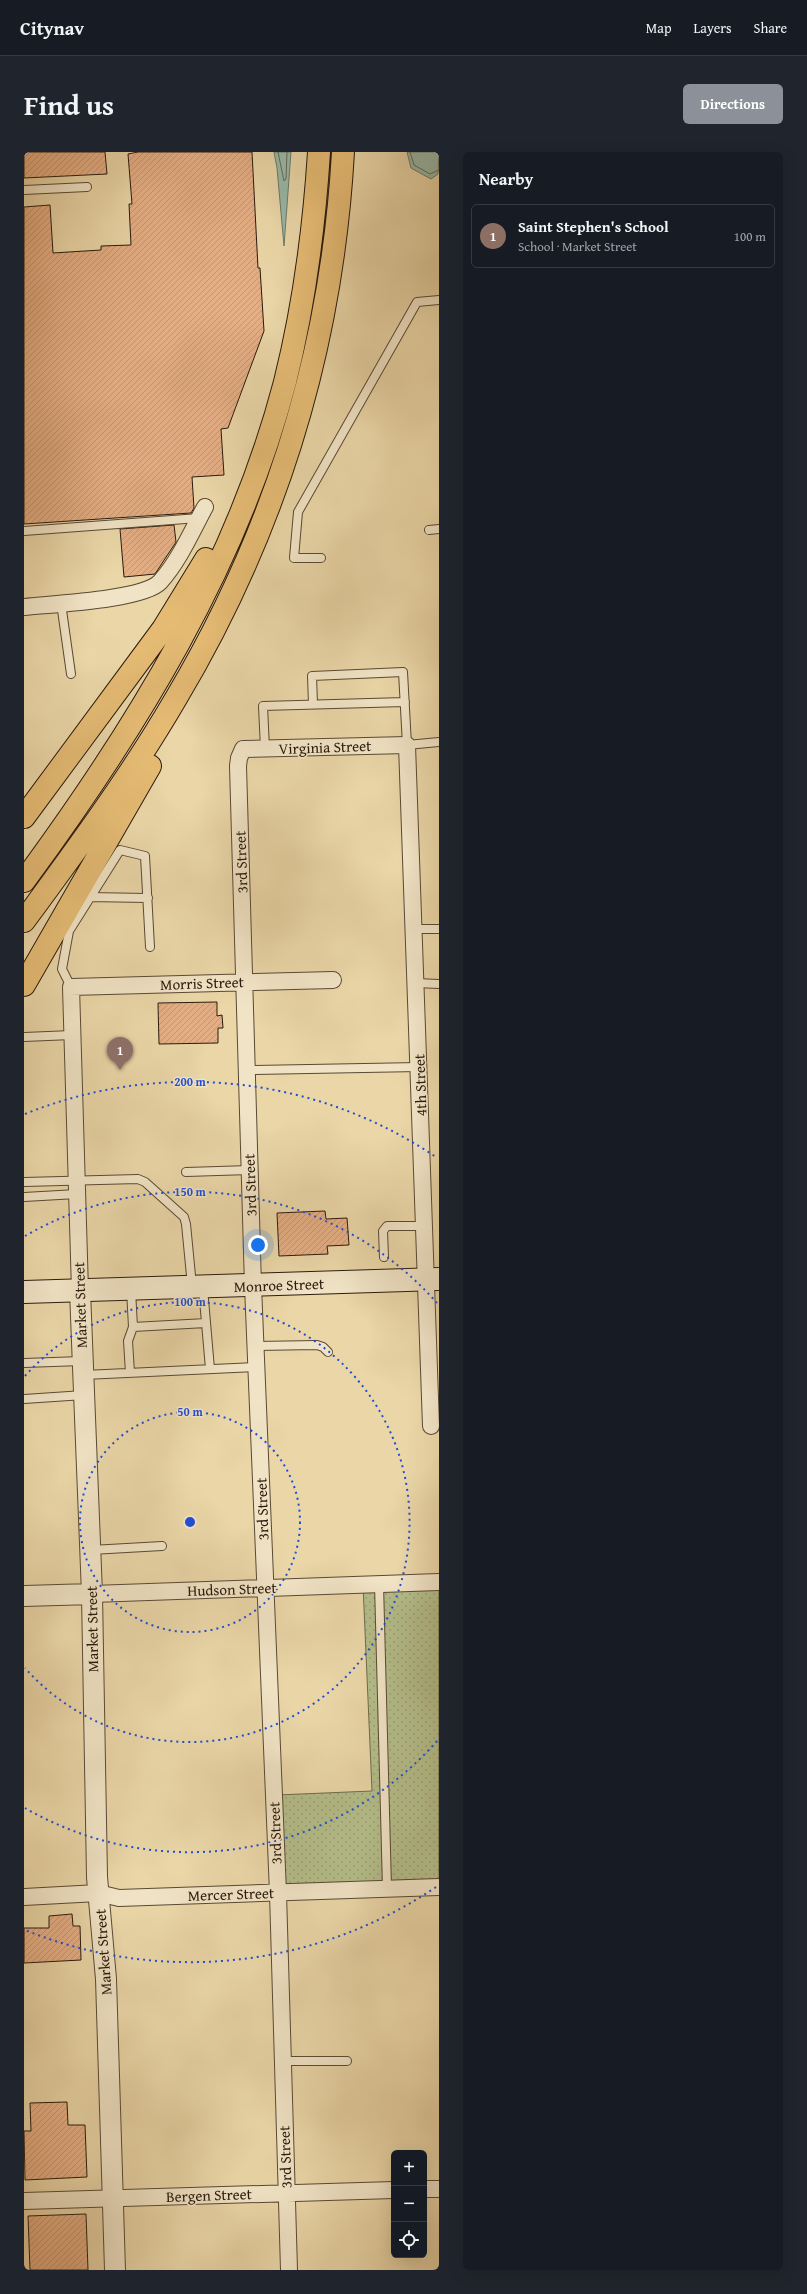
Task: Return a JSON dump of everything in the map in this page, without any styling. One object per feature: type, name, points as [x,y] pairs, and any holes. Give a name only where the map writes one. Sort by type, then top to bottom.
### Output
[{"type":"highway","points":[[24,880],[99,776],[159,680],[202,598],[234,530],[261,459],[284,383],[302,306],[313,228],[319,152]]},
{"type":"highway","points":[[24,985],[183,709],[209,661],[244,585],[296,428],[317,350],[332,270],[343,152]]},
{"type":"highway","points":[[24,817],[163,629],[208,555],[244,469],[302,306]]},
{"type":"highway","points":[[24,921],[118,790],[176,698],[226,604],[270,504]]},
{"type":"main road","name":"Monroe Street","points":[[24,1292],[253,1286],[433,1279]]},
{"type":"street","points":[[24,607],[125,596],[147,591],[159,583],[202,512]]},
{"type":"street","name":"Virginia Street","points":[[243,750],[407,745]]},
{"type":"street","name":"4th Street","points":[[407,745],[425,1226],[433,1279],[434,1379],[437,1426]]},
{"type":"street","name":"3rd Street","points":[[243,750],[239,758],[238,766],[253,1286],[278,1893],[289,2270]]},
{"type":"street","name":"Morris Street","points":[[71,987],[333,980]]},
{"type":"street","name":"Market Street","points":[[71,987],[80,1291],[92,1594],[98,1893],[106,1980],[115,2270]]},
{"type":"street","name":"Hudson Street","points":[[24,1596],[439,1582]]},
{"type":"street","name":"Mercer Street","points":[[24,1896],[98,1893],[119,1898],[439,1886]]},
{"type":"street","points":[[427,2189],[439,2189]]},
{"type":"street","name":"Bergen Street","points":[[24,2201],[391,2190]]},
{"type":"lane","points":[[24,190],[87,187]]},
{"type":"lane","points":[[321,558],[294,558],[298,512],[417,302],[439,300]]},
{"type":"lane","points":[[24,531],[202,512]]},
{"type":"lane","points":[[429,530],[439,529]]},
{"type":"lane","points":[[61,603],[71,674]]},
{"type":"lane","points":[[313,704],[312,676],[403,672],[407,745],[439,742]]},
{"type":"lane","points":[[265,749],[263,706],[405,702]]},
{"type":"lane","points":[[71,987],[62,969],[68,931],[88,897],[120,850],[145,856],[150,947]]},
{"type":"lane","points":[[88,897],[148,898]]},
{"type":"lane","points":[[414,929],[439,929]]},
{"type":"lane","points":[[416,983],[439,984]]},
{"type":"lane","points":[[24,1037],[72,1034]]},
{"type":"lane","points":[[247,1070],[419,1067]]},
{"type":"lane","points":[[186,1172],[250,1170]]},
{"type":"lane","points":[[24,1197],[138,1179],[161,1196],[184,1217],[206,1323],[210,1369]]},
{"type":"lane","points":[[24,1182],[77,1188]]},
{"type":"lane","points":[[384,1257],[383,1231],[387,1226],[425,1226]]},
{"type":"lane","points":[[130,1373],[128,1341],[133,1327],[131,1289]]},
{"type":"lane","points":[[133,1327],[206,1323]]},
{"type":"lane","points":[[256,1346],[317,1345],[323,1347],[328,1352]]},
{"type":"lane","points":[[24,1363],[130,1373],[257,1367]]},
{"type":"lane","points":[[24,1399],[84,1395]]},
{"type":"lane","points":[[90,1550],[162,1546]]},
{"type":"lane","points":[[378,1584],[387,1888]]},
{"type":"lane","points":[[282,2061],[347,2061]]},
{"type":"green space","points":[[439,1583],[439,1890],[280,1893],[277,1795],[372,1791],[363,1585]]},
{"type":"water","points":[[274,152],[291,152],[284,246],[277,168]]},
{"type":"water","points":[[407,152],[439,152],[438,174],[431,179],[411,168]]},
{"type":"building","points":[[24,152],[105,152],[107,174],[24,178]]},
{"type":"building","points":[[138,152],[252,152],[258,268],[260,268],[264,331],[228,428],[221,429],[224,475],[192,477],[194,508],[191,513],[24,524],[24,207],[50,205],[53,253],[101,250],[101,246],[131,245],[129,204],[132,204],[128,154]]},
{"type":"building","points":[[174,525],[176,542],[155,574],[124,577],[120,529]]},
{"type":"building","points":[[217,1002],[217,1016],[222,1015],[223,1028],[218,1028],[218,1043],[159,1044],[158,1003]]},
{"type":"building","points":[[325,1211],[326,1219],[347,1218],[349,1245],[327,1246],[328,1254],[279,1256],[277,1213]]},
{"type":"building","points":[[72,1914],[73,1926],[80,1926],[81,1960],[24,1963],[24,1928],[49,1928],[49,1916]]},
{"type":"building","points":[[67,2102],[68,2125],[85,2125],[87,2177],[25,2180],[24,2131],[31,2131],[30,2103]]},
{"type":"building","points":[[86,2214],[88,2270],[30,2270],[28,2216]]},
{"type":"place","name":"Saint Stephen's School","points":[[120,1070]]}]
